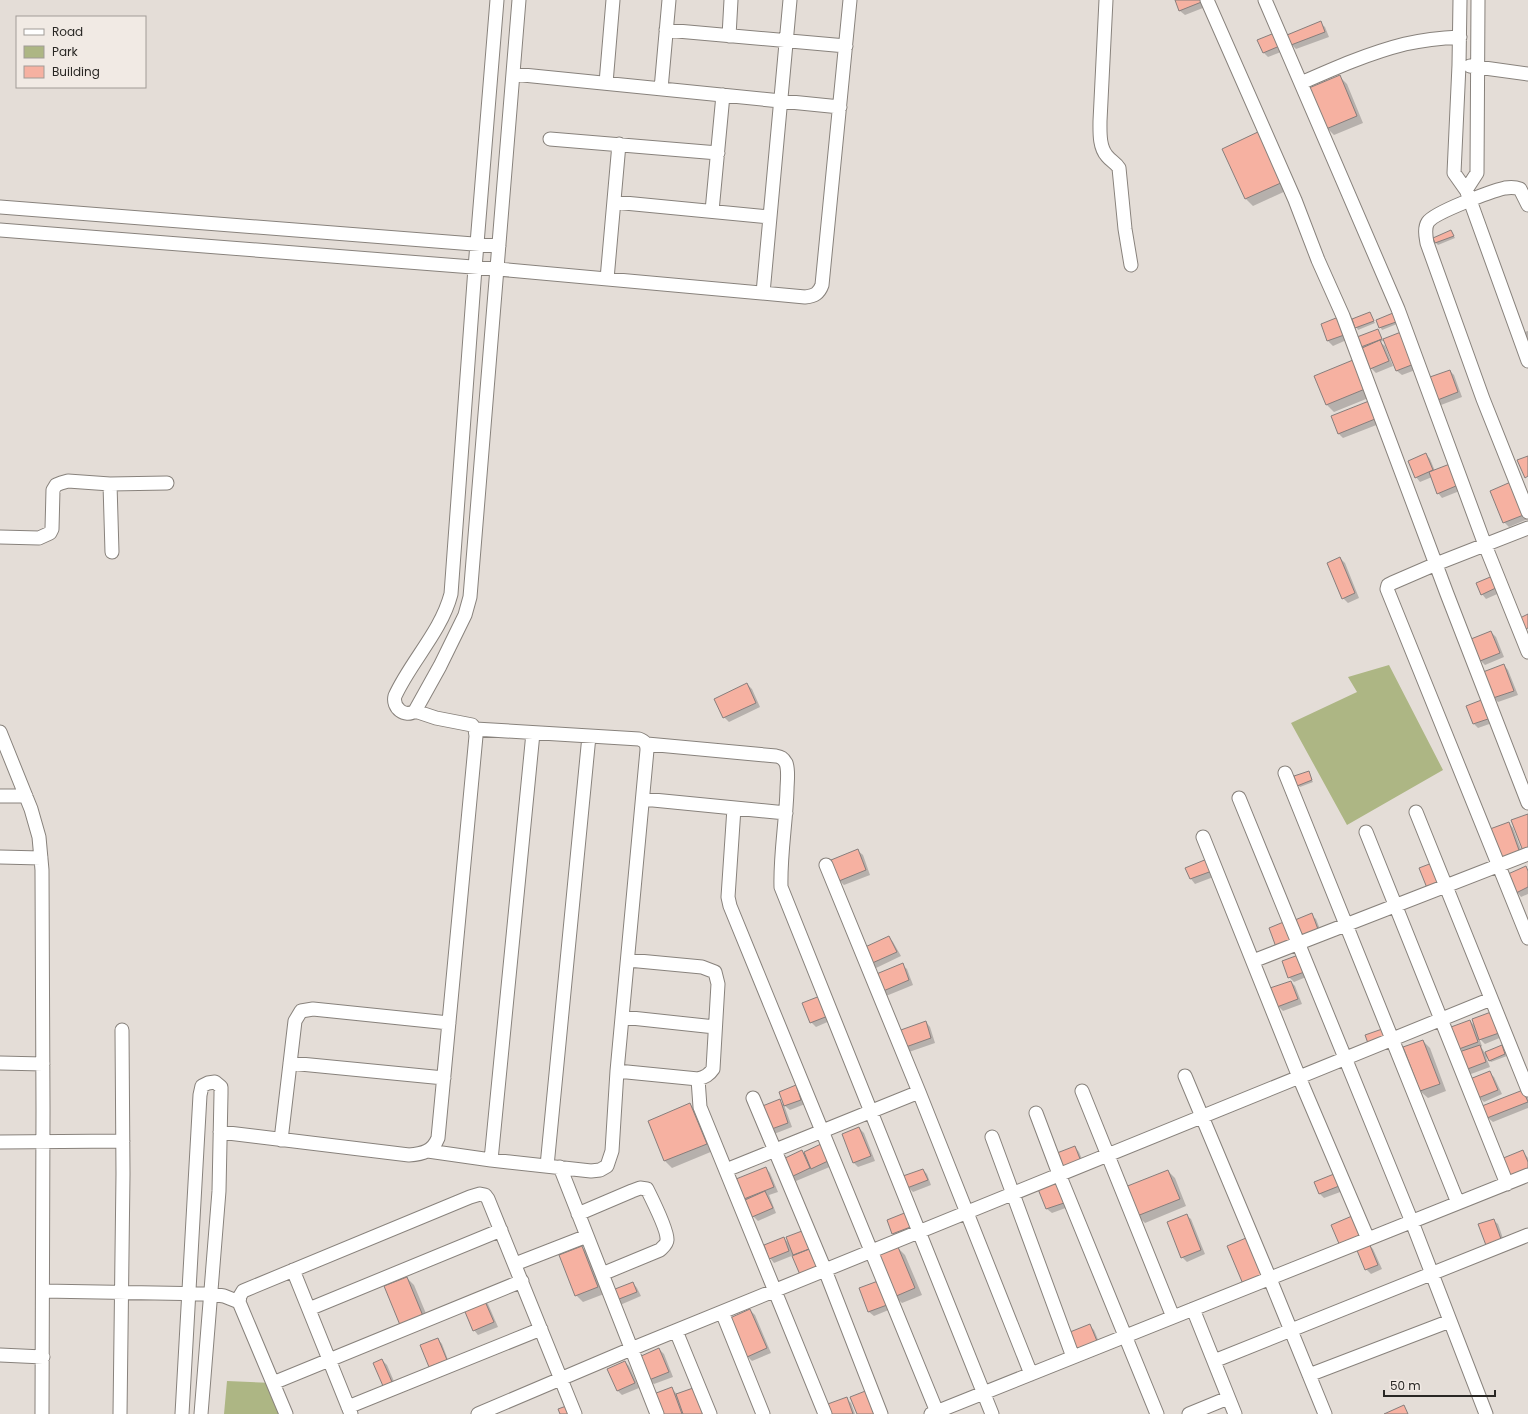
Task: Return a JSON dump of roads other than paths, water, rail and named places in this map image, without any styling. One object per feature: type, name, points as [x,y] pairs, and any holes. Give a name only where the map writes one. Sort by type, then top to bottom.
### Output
[{"type":"street","points":[[497,0],[475,268],[451,594],[448,604],[432,636],[397,691],[394,700],[396,705],[406,713],[410,714],[415,711],[440,666],[465,615],[470,597],[519,0]]},
{"type":"street","points":[[606,83],[613,0]]},
{"type":"street","points":[[661,89],[669,0]]},
{"type":"street","points":[[729,36],[731,0]]},
{"type":"street","points":[[763,293],[790,0]]},
{"type":"street","points":[[0,230],[498,269],[805,297],[813,296],[820,292],[822,285],[850,0]]},
{"type":"street","points":[[1106,0],[1100,121],[1101,139],[1103,149],[1108,156],[1116,162],[1119,168],[1125,230],[1132,265]]},
{"type":"street","points":[[1207,0],[1295,200],[1318,260],[1343,316],[1528,803]]},
{"type":"street","points":[[1265,0],[1398,309],[1485,544],[1528,652]]},
{"type":"street","points":[[1460,0],[1460,37],[1454,173],[1468,195],[1528,361]]},
{"type":"street","points":[[1468,195],[1477,173],[1478,0]]},
{"type":"street","points":[[666,30],[787,42],[846,46]]},
{"type":"street","points":[[1301,83],[1349,62],[1394,47],[1430,40],[1460,37]]},
{"type":"street","points":[[1459,65],[1528,74]]},
{"type":"street","points":[[513,74],[840,106]]},
{"type":"street","points":[[712,211],[723,95]]},
{"type":"street","points":[[550,139],[718,153]]},
{"type":"street","points":[[607,279],[619,144]]},
{"type":"street","points":[[1528,205],[1520,189],[1513,187],[1468,195],[1428,222],[1425,232],[1427,243],[1483,399],[1528,512]]},
{"type":"street","points":[[614,202],[770,217]]},
{"type":"street","points":[[0,207],[499,246]]},
{"type":"street","points":[[0,537],[39,538],[50,534],[52,529],[53,490],[56,485],[61,483],[68,481],[110,484],[167,482]]},
{"type":"street","points":[[110,484],[112,552]]},
{"type":"street","points":[[1528,528],[1485,544],[1392,583],[1388,585],[1387,589],[1528,938]]},
{"type":"street","points":[[220,1132],[409,1155],[428,1151],[436,1144],[438,1138],[444,1078],[476,736],[475,729],[472,724],[436,718],[415,711]]},
{"type":"street","points":[[475,729],[639,739],[644,740],[647,744],[776,756],[782,758],[786,763],[788,770],[786,813],[780,874],[781,887],[982,1394],[992,1414]]},
{"type":"street","points":[[491,1160],[533,733]]},
{"type":"street","points":[[589,736],[553,1167],[578,1214],[657,1414]]},
{"type":"street","points":[[1,738],[26,796],[39,836],[41,858],[43,1064],[42,1414]]},
{"type":"street","points":[[428,1151],[491,1160],[591,1171],[600,1170],[607,1166],[612,1150],[617,1071],[647,744]]},
{"type":"street","points":[[1285,773],[1458,1203]]},
{"type":"street","points":[[0,796],[26,796]]},
{"type":"street","points":[[1239,798],[1412,1222],[1486,1414]]},
{"type":"street","points":[[643,799],[786,813]]},
{"type":"street","points":[[734,808],[728,897],[730,906],[871,1251],[934,1413],[1528,1176]]},
{"type":"street","points":[[1416,812],[1528,1090]]},
{"type":"street","points":[[1366,832],[1507,1184]]},
{"type":"street","points":[[1203,837],[1299,1077],[1368,1239]]},
{"type":"street","points":[[1253,961],[1528,854]]},
{"type":"street","points":[[0,857],[41,858]]},
{"type":"street","points":[[826,865],[919,1092],[1031,1374]]},
{"type":"street","points":[[617,1071],[698,1079],[705,1077],[713,1069],[718,984],[715,972],[702,967],[628,960]]},
{"type":"street","points":[[478,1414],[631,1349],[1491,998]]},
{"type":"street","points":[[281,1140],[295,1021],[298,1014],[307,1009],[449,1023]]},
{"type":"street","points":[[622,1017],[715,1027]]},
{"type":"street","points":[[120,1414],[123,1141],[122,1030]]},
{"type":"street","points":[[0,1063],[43,1064]]},
{"type":"street","points":[[290,1063],[444,1078]]},
{"type":"street","points":[[1186,1076],[1325,1414]]},
{"type":"street","points":[[698,1079],[700,1107],[826,1414]]},
{"type":"street","points":[[182,1414],[200,1095],[202,1086],[215,1082],[221,1087],[219,1191],[201,1414]]},
{"type":"street","points":[[1082,1091],[1173,1318]]},
{"type":"street","points":[[726,1170],[919,1092]]},
{"type":"street","points":[[753,1098],[825,1270],[881,1414]]},
{"type":"street","points":[[1036,1113],[1059,1174],[1157,1414]]},
{"type":"street","points":[[992,1137],[1073,1357]]},
{"type":"street","points":[[0,1142],[123,1141]]},
{"type":"street","points":[[578,1214],[632,1190],[640,1188],[646,1189],[665,1231],[667,1239],[665,1245],[660,1250],[602,1274]]},
{"type":"street","points":[[286,1414],[239,1302],[243,1291],[480,1194],[485,1195],[488,1199],[576,1414]]},
{"type":"street","points":[[309,1310],[501,1230]]},
{"type":"street","points":[[1214,1362],[1528,1234]]},
{"type":"street","points":[[515,1264],[587,1236]]},
{"type":"street","points":[[293,1270],[350,1410],[541,1329]]},
{"type":"street","points":[[273,1383],[522,1281]]},
{"type":"street","points":[[43,1291],[211,1294],[224,1296],[239,1302]]},
{"type":"street","points":[[1193,1309],[1235,1414]]},
{"type":"street","points":[[722,1312],[763,1414]]},
{"type":"street","points":[[1309,1375],[1450,1321]]},
{"type":"street","points":[[676,1331],[710,1414]]},
{"type":"street","points":[[0,1355],[43,1357]]},
{"type":"street","points":[[1189,1414],[1228,1398]]}]
